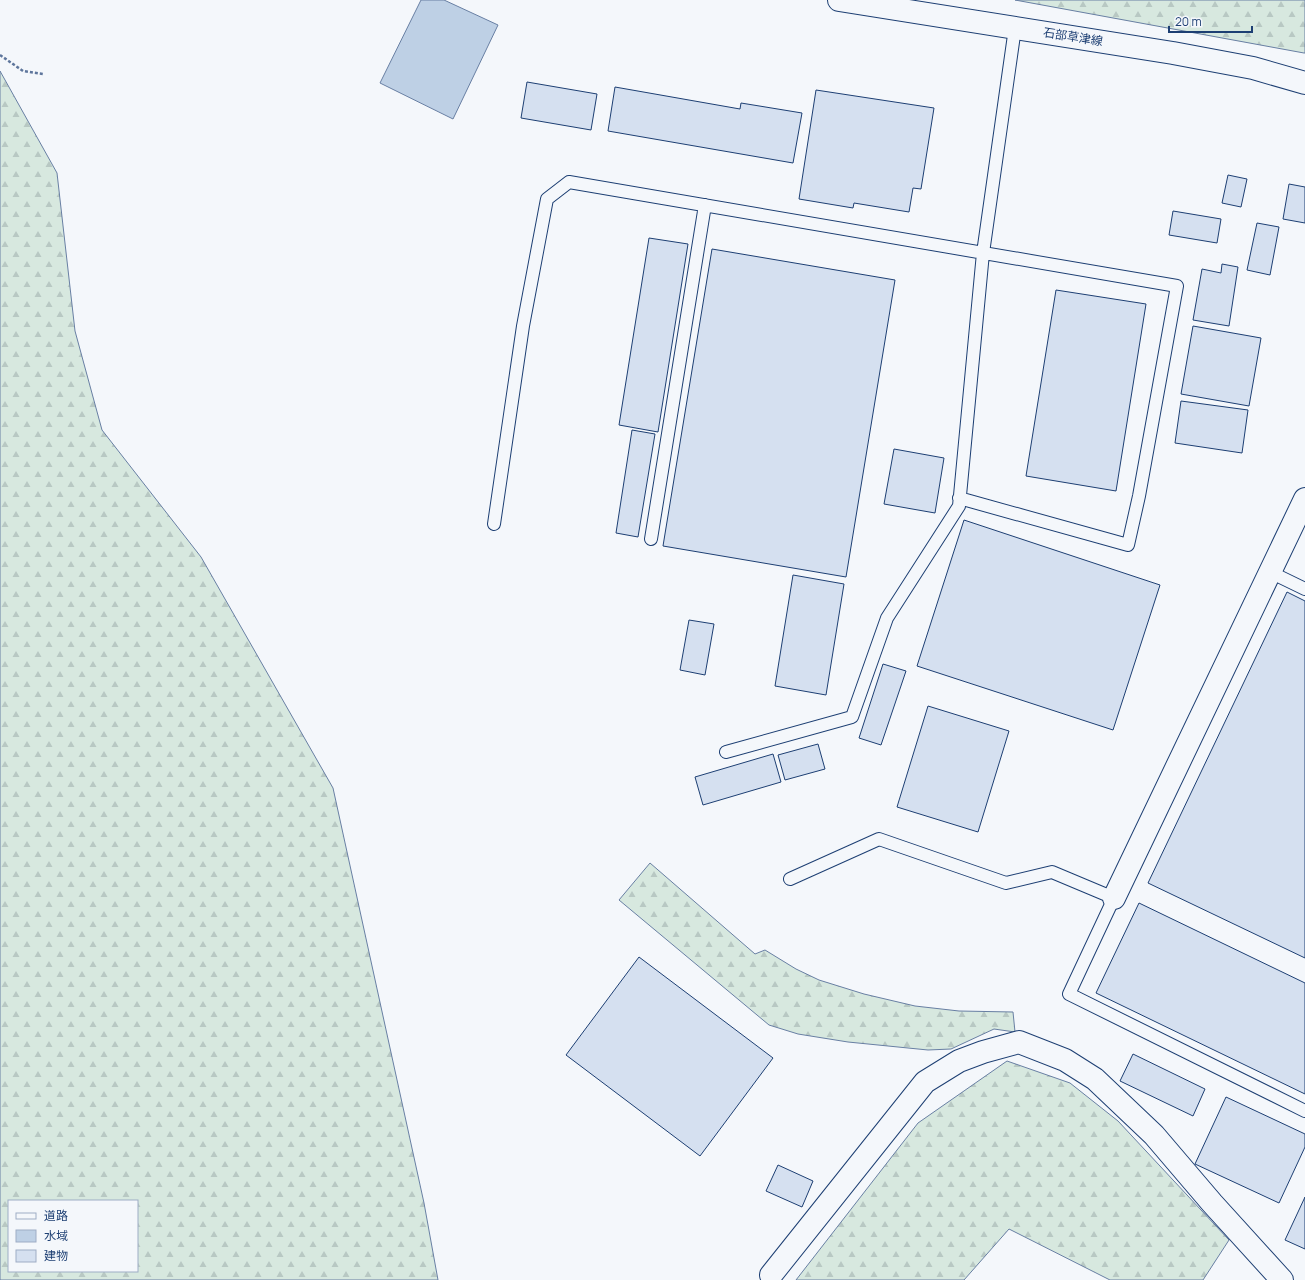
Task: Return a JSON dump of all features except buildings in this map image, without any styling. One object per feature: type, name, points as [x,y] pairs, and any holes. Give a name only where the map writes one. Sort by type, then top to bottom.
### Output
[{"type":"street","name":"石部草津線","points":[[839,0],[1246,66],[1305,83]]},
{"type":"street","points":[[1114,898],[1305,499]]},
{"type":"street","points":[[771,1275],[925,1082],[959,1061],[983,1052],[1020,1042],[1065,1060],[1096,1080],[1154,1135],[1212,1203],[1282,1280]]},
{"type":"lane","points":[[726,752],[852,716],[887,618],[959,506],[983,253],[1015,28]]},
{"type":"lane","points":[[494,524],[523,326],[547,199],[569,182],[1177,286],[1139,496],[1128,545],[960,498]]},
{"type":"lane","points":[[651,538],[705,205]]},
{"type":"lane","points":[[1270,572],[1305,589]]},
{"type":"lane","points":[[790,879],[879,839],[1006,883],[1052,872],[1114,898],[1069,994],[1305,1111]]},
{"type":"path","points":[[0,55],[23,71],[43,74]]},
{"type":"green space","points":[[1015,0],[1305,0],[1305,53],[1304,53]]},
{"type":"green space","points":[[0,71],[57,173],[75,331],[102,430],[201,557],[333,788],[424,1203],[438,1280],[0,1280]]},
{"type":"green space","points":[[650,863],[755,954],[765,950],[796,969],[819,980],[864,994],[915,1006],[959,1011],[1013,1012],[1015,1032],[994,1029],[951,1049],[928,1050],[848,1042],[798,1034],[769,1025],[619,900]]},
{"type":"green space","points":[[1007,1061],[1070,1083],[1118,1121],[1229,1240],[1203,1280],[1110,1280],[1009,1229],[964,1280],[796,1280],[918,1123]]},
{"type":"water","points":[[421,0],[444,0],[498,25],[453,119],[380,83]]}]
